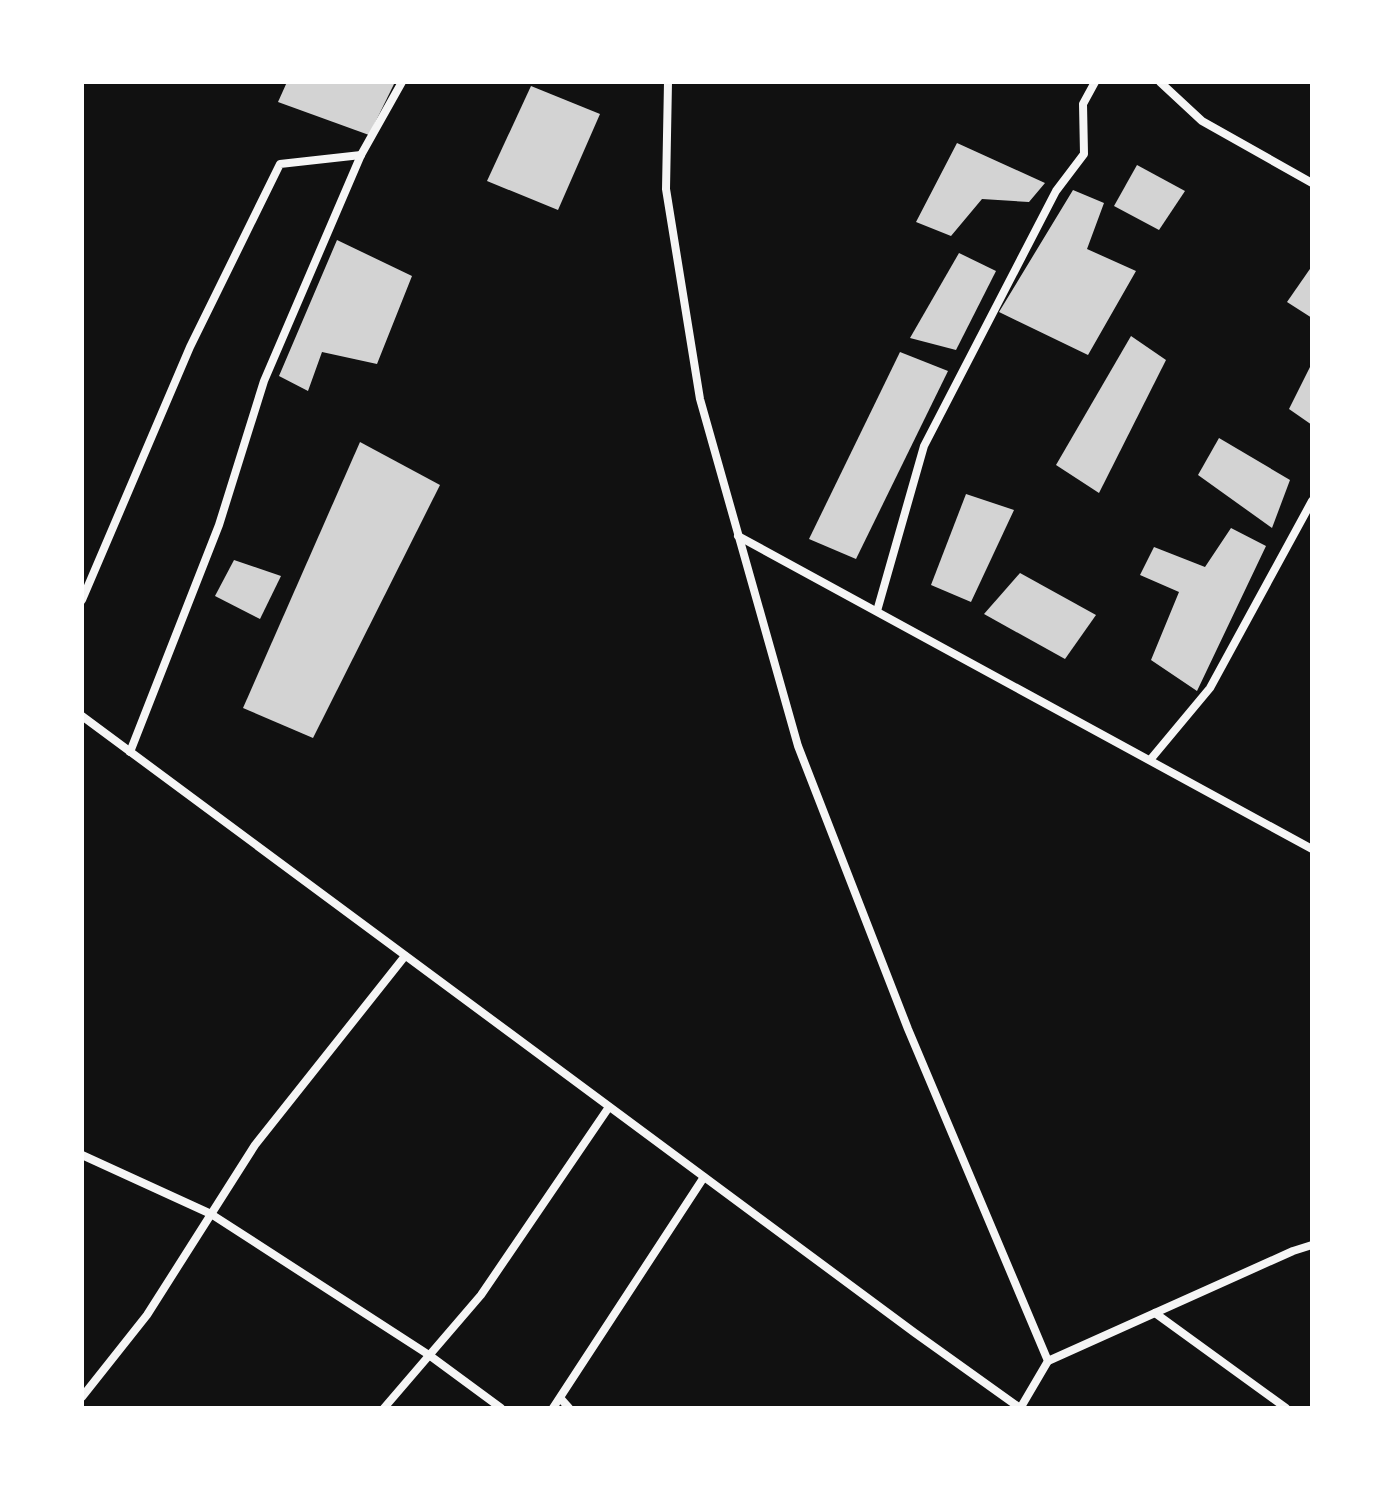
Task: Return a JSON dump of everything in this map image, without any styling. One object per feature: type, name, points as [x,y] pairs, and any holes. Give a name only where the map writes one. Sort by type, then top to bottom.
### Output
[{"type":"street","points":[[130,752],[219,525],[264,381],[361,155],[402,82]]},
{"type":"street","points":[[668,82],[666,189],[700,399],[798,746],[908,1029],[1048,1361]]},
{"type":"street","points":[[877,611],[924,446],[1056,191],[1084,154],[1083,104],[1095,82]]},
{"type":"street","points":[[1160,82],[1202,121],[1312,183]]},
{"type":"street","points":[[82,600],[190,347],[280,164],[361,155]]},
{"type":"street","points":[[1150,760],[1210,688],[1312,501]]},
{"type":"street","points":[[738,536],[1312,849]]},
{"type":"street","points":[[82,716],[915,1333],[1021,1407],[1048,1361],[1312,1245]]},
{"type":"street","points":[[82,1397],[147,1315],[255,1145],[405,956]]},
{"type":"street","points":[[384,1408],[481,1295],[609,1107]]},
{"type":"street","points":[[82,1155],[211,1214],[429,1355],[501,1408]]},
{"type":"street","points":[[553,1408],[704,1177]]},
{"type":"street","points":[[1155,1313],[1286,1408]]},
{"type":"street","points":[[561,1399],[569,1408]]},
{"type":"building","points":[[287,82],[395,82],[369,135],[278,102]]},
{"type":"building","points":[[531,86],[600,114],[558,210],[487,181]]},
{"type":"building","points":[[957,143],[1045,183],[1029,202],[982,199],[951,236],[916,222]]},
{"type":"building","points":[[1137,165],[1185,191],[1159,230],[1114,206]]},
{"type":"building","points":[[1073,190],[1104,203],[1087,249],[1136,271],[1088,355],[999,312]]},
{"type":"building","points":[[337,240],[412,276],[377,364],[322,352],[308,391],[279,376]]},
{"type":"building","points":[[959,253],[996,271],[956,350],[910,338]]},
{"type":"building","points":[[1312,266],[1312,318],[1287,302]]},
{"type":"building","points":[[1131,336],[1166,360],[1099,493],[1056,465]]},
{"type":"building","points":[[900,352],[948,371],[856,559],[809,539]]},
{"type":"building","points":[[1312,363],[1312,425],[1289,409]]},
{"type":"building","points":[[1219,438],[1290,480],[1272,528],[1198,475]]},
{"type":"building","points":[[360,442],[440,485],[313,738],[243,708]]},
{"type":"building","points":[[966,494],[1014,510],[971,602],[931,585]]},
{"type":"building","points":[[1231,528],[1266,546],[1197,691],[1151,660],[1179,592],[1140,575],[1154,547],[1205,567]]},
{"type":"building","points":[[234,560],[281,576],[260,619],[215,596]]},
{"type":"building","points":[[1020,573],[1096,615],[1065,659],[984,614]]}]
